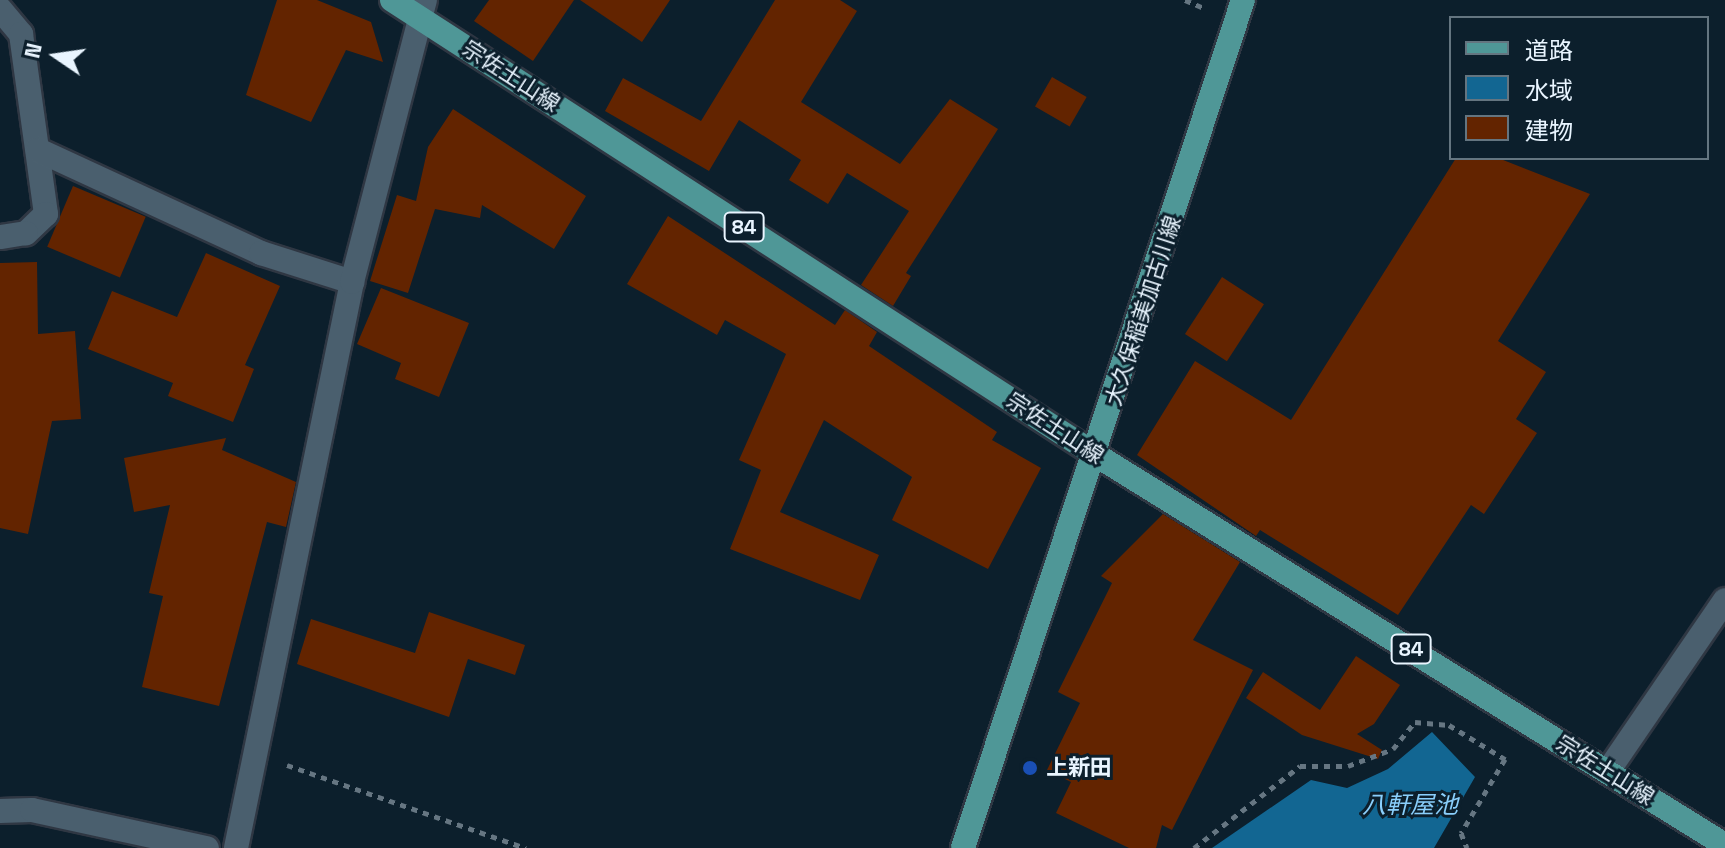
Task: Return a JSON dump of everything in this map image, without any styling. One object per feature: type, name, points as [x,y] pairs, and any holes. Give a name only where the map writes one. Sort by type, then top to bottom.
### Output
[{"type":"main road","name":"宗佐土山線","points":[[392,0],[422,9],[1096,455],[1725,845]]},
{"type":"main road","name":"大久保稲美加古川線","points":[[963,848],[1096,455],[1243,0]]},
{"type":"street","points":[[0,9],[21,34],[46,214],[26,233],[0,237]]},
{"type":"street","points":[[236,848],[352,282],[422,9]]},
{"type":"street","points":[[38,150],[261,253],[352,282]]},
{"type":"street","points":[[1608,771],[1725,600]]},
{"type":"street","points":[[0,811],[32,810],[207,848]]},
{"type":"path","points":[[1194,848],[1300,766],[1348,766],[1393,749],[1415,722],[1449,725],[1505,759],[1461,833],[1467,848]]},
{"type":"path","points":[[256,755],[526,848]]},
{"type":"water","name":"八軒屋池","points":[[1432,732],[1475,777],[1434,848],[1212,848],[1311,780],[1347,788],[1388,769]]},
{"type":"building","points":[[277,0],[317,0],[371,22],[383,62],[346,50],[311,122],[246,95]]},
{"type":"building","points":[[489,0],[574,0],[533,61],[474,21]]},
{"type":"building","points":[[580,0],[670,0],[642,42]]},
{"type":"building","points":[[775,0],[840,0],[857,11],[801,102],[900,164],[950,99],[998,129],[906,273],[911,276],[893,306],[861,285],[909,211],[847,173],[828,204],[789,180],[801,160],[739,120],[709,171],[605,111],[623,78],[701,121]]},
{"type":"building","points":[[1052,77],[1087,97],[1070,126],[1035,106]]},
{"type":"building","points":[[453,109],[586,196],[554,249],[482,205],[480,218],[435,209],[408,293],[370,281],[397,195],[416,201],[428,147]]},
{"type":"building","points":[[1455,160],[1503,160],[1590,194],[1498,341],[1546,372],[1516,419],[1537,433],[1484,514],[1471,505],[1398,615],[1260,530],[1256,536],[1137,455],[1195,361],[1291,420]]},
{"type":"building","points":[[73,186],[146,217],[120,278],[47,247]]},
{"type":"building","points":[[668,216],[835,325],[845,310],[877,332],[869,346],[997,432],[992,440],[1041,468],[988,569],[892,520],[912,477],[824,420],[780,512],[879,555],[860,600],[730,549],[761,470],[739,460],[786,354],[725,320],[717,335],[627,284]]},
{"type":"building","points":[[206,253],[280,286],[245,365],[254,369],[233,422],[168,396],[173,383],[88,349],[112,291],[177,317]]},
{"type":"building","points":[[37,262],[38,334],[75,331],[81,419],[52,421],[28,534],[0,528],[0,263]]},
{"type":"building","points":[[1222,277],[1264,304],[1227,361],[1185,334]]},
{"type":"building","points":[[381,288],[469,323],[439,397],[395,379],[401,363],[357,344]]},
{"type":"building","points":[[226,438],[222,450],[296,482],[286,527],[267,522],[219,706],[142,687],[163,596],[149,593],[170,505],[134,512],[124,458]]},
{"type":"building","points":[[1163,514],[1240,562],[1193,640],[1253,670],[1172,830],[1162,825],[1156,848],[1129,848],[1056,813],[1071,782],[1047,770],[1080,703],[1058,692],[1112,583],[1101,576]]},
{"type":"building","points":[[429,612],[525,645],[515,675],[468,659],[449,717],[297,664],[311,619],[415,653]]},
{"type":"building","points":[[1356,656],[1400,685],[1374,724],[1357,734],[1382,750],[1378,759],[1302,735],[1246,698],[1263,672],[1320,710]]},
{"type":"place","name":"上新田","points":[[1030,768]]}]
